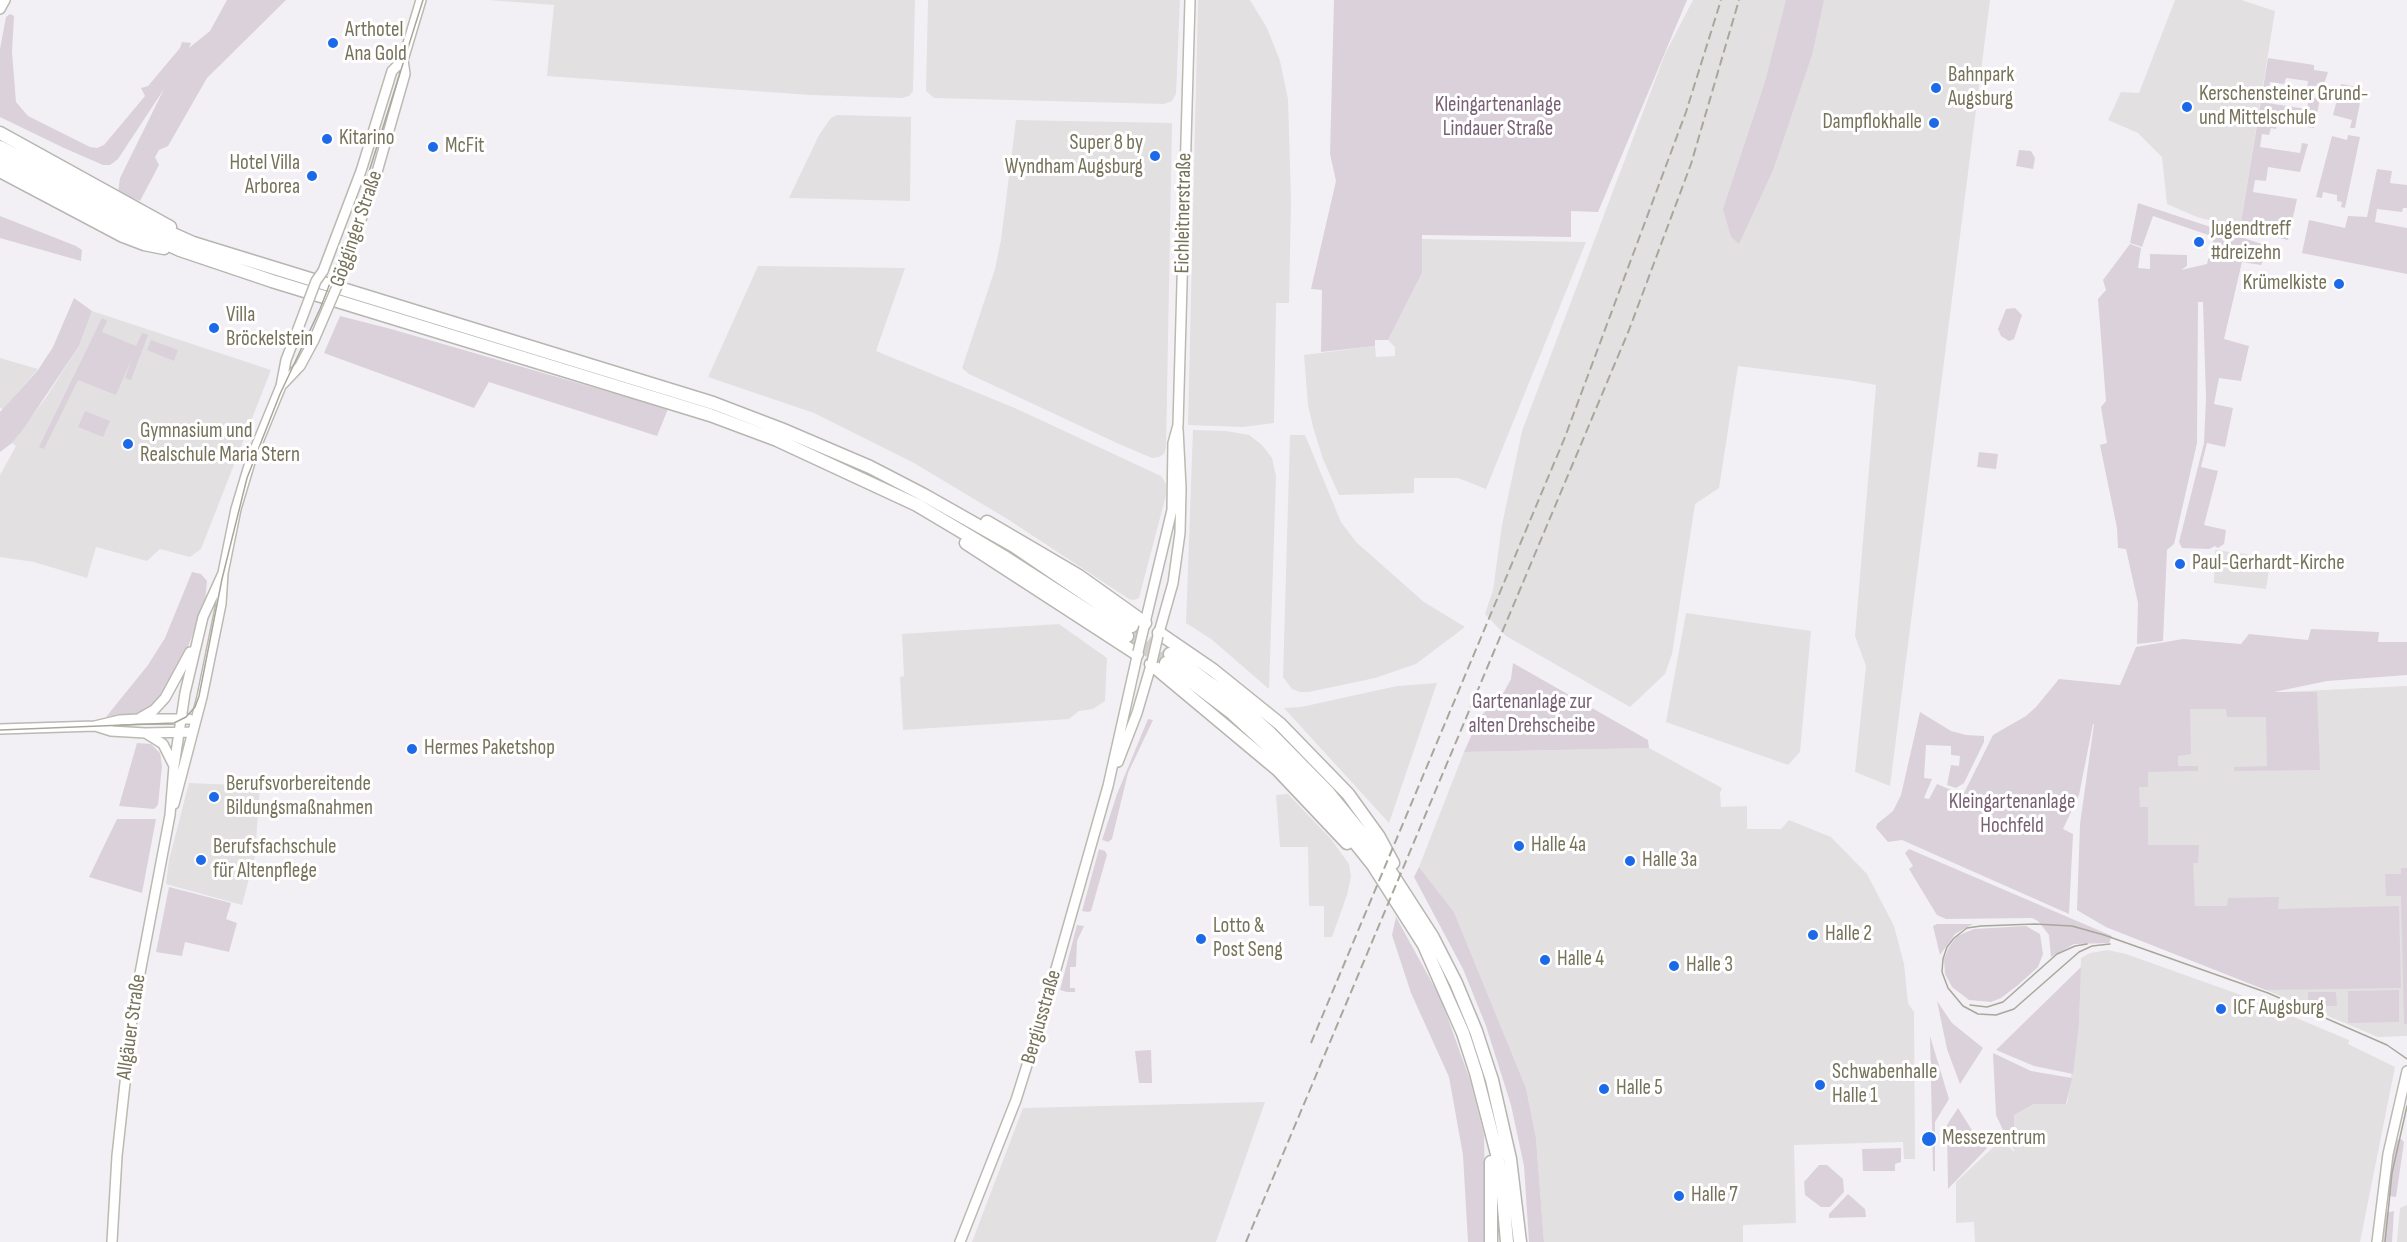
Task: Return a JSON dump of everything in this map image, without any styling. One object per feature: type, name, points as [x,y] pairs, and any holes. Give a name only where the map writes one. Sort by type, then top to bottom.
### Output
[{"type":"highway","points":[[0,133],[163,222],[193,243]]},
{"type":"highway","points":[[0,147],[143,222],[193,243],[713,403],[870,466],[1006,558],[1137,628]]},
{"type":"highway","points":[[0,159],[115,220],[180,250],[283,284],[710,415],[777,440],[921,500],[970,513],[1026,543],[1079,576],[1137,628]]},
{"type":"highway","points":[[0,171],[123,236],[155,247],[180,250]]},
{"type":"highway","points":[[921,500],[956,536],[1138,653]]},
{"type":"highway","points":[[1159,635],[1213,670],[1280,724],[1348,794],[1388,853],[1401,895],[1451,1004],[1476,1072],[1491,1127],[1503,1196],[1507,1242]]},
{"type":"highway","points":[[1168,658],[1238,704],[1299,761],[1356,824],[1401,895],[1432,936],[1456,983],[1476,1031],[1492,1080],[1510,1159],[1520,1242]]},
{"type":"highway","points":[[1151,663],[1278,770],[1401,895]]},
{"type":"highway","points":[[1491,1127],[1491,1242]]},
{"type":"main road","name":"Gögginger Straße","points":[[281,386],[300,366],[314,340],[341,277],[375,179],[405,74],[403,60],[421,0]]},
{"type":"main road","name":"Eichleitnerstraße","points":[[1159,635],[1173,583],[1180,533],[1181,447],[1178,426],[1190,0]]},
{"type":"main road","name":"Gögginger Straße","points":[[193,732],[217,624],[223,573],[245,477],[281,386],[286,360],[361,171],[392,71],[403,60]]},
{"type":"main road","name":"Eichleitnerstraße","points":[[1137,628],[1172,510],[1173,443],[1178,426]]},
{"type":"main road","name":"Gögginger Straße","points":[[179,732],[196,639],[203,617],[223,573]]},
{"type":"main road","points":[[1137,628],[1159,635]]},
{"type":"main road","name":"Bergiusstraße","points":[[960,1242],[1027,1068],[1108,786],[1123,711],[1138,653],[1137,628]]},
{"type":"main road","name":"Bergiusstraße","points":[[1108,786],[1137,713],[1159,635]]},
{"type":"main road","points":[[139,719],[154,710],[165,698],[196,639]]},
{"type":"main road","points":[[1138,653],[1151,663]]},
{"type":"main road","points":[[0,729],[95,726],[139,719],[197,719]]},
{"type":"main road","points":[[95,726],[111,731],[145,734],[193,732]]},
{"type":"main road","name":"Allgäuer Straße","points":[[112,1242],[117,1156],[133,1010],[170,815],[179,732]]},
{"type":"main road","name":"Allgäuer Straße","points":[[170,815],[178,793],[193,732]]},
{"type":"main road","points":[[145,734],[163,744],[174,766]]},
{"type":"main road","points":[[2377,1242],[2388,1154],[2407,1071]]},
{"type":"shaded area","points":[[488,0],[915,0],[913,91],[909,96],[902,98],[810,95],[547,76],[554,5]]},
{"type":"shaded area","points":[[928,0],[1180,0],[1176,94],[1172,101],[1164,104],[934,98],[926,91]]},
{"type":"shaded area","points":[[1198,0],[1250,0],[1267,28],[1280,61],[1288,99],[1291,200],[1289,303],[1276,303],[1274,423],[1243,427],[1188,425]]},
{"type":"shaded area","points":[[1693,0],[1990,0],[1890,786],[1855,772],[1866,666],[1855,636],[1876,385],[1738,366],[1719,488],[1695,504],[1672,654],[1665,674],[1630,707],[1506,636],[1485,614],[1493,590],[1502,525],[1522,431],[1665,54]]},
{"type":"shaded area","name":"Kerschensteiner Grund- und Mittelschule","points":[[2175,0],[2241,0],[2275,11],[2240,228],[2197,217],[2167,204],[2162,157],[2138,133],[2108,120],[2121,92],[2139,93]]},
{"type":"shaded area","points":[[837,115],[911,117],[910,201],[789,198],[819,135],[831,118]]},
{"type":"shaded area","points":[[1016,120],[1172,123],[1166,448],[1164,454],[1159,457],[1152,458],[1119,444],[969,374],[962,368],[995,269],[1001,240]]},
{"type":"shaded area","points":[[1422,239],[1586,242],[1486,489],[1458,478],[1414,478],[1414,493],[1339,495],[1323,459],[1313,427],[1308,405],[1304,355],[1375,346],[1376,357],[1395,356],[1395,347],[1388,340],[1422,273]]},
{"type":"shaded area","points":[[758,266],[905,268],[876,351],[1017,409],[1161,476],[1166,484],[1166,495],[1139,598],[1129,599],[1009,520],[914,463],[814,413],[708,377]]},
{"type":"shaded area","name":"Gymnasium und Realschule Maria Stern","points":[[92,311],[271,370],[201,549],[190,557],[160,549],[147,561],[96,547],[87,578],[34,562],[0,557],[0,475],[16,446],[12,443],[47,396],[79,346]]},
{"type":"shaded area","points":[[0,358],[38,369],[3,409],[0,408]]},
{"type":"shaded area","points":[[1193,430],[1226,431],[1249,435],[1262,445],[1272,458],[1276,476],[1269,689],[1211,639],[1186,623]]},
{"type":"shaded area","points":[[1290,435],[1305,435],[1341,522],[1356,542],[1424,602],[1465,627],[1416,664],[1375,678],[1309,692],[1292,689],[1283,677]]},
{"type":"shaded area","points":[[2215,550],[2246,554],[2256,558],[2255,562],[2270,564],[2266,589],[2214,583]]},
{"type":"shaded area","points":[[1686,613],[1811,631],[1800,752],[1788,765],[1666,722]]},
{"type":"shaded area","points":[[1059,624],[1107,658],[1105,701],[1093,709],[1079,711],[1069,719],[903,730],[900,677],[904,676],[902,634]]},
{"type":"shaded area","points":[[1437,683],[1389,823],[1284,708],[1301,707],[1397,686]]},
{"type":"shaded area","points":[[2407,686],[2407,1036],[2378,1037],[2106,927],[2077,910],[2179,697]]},
{"type":"shaded area","points":[[1649,748],[1722,788],[1721,807],[1747,806],[1747,829],[1781,829],[1789,820],[1831,837],[1867,874],[1894,926],[1904,964],[1908,1003],[1914,1012],[1915,1159],[1904,1159],[1903,1142],[1794,1145],[1796,1223],[1743,1225],[1743,1242],[1544,1242],[1536,1138],[1526,1088],[1454,912],[1419,867],[1464,752]]},
{"type":"shaded area","points":[[189,783],[260,786],[255,856],[242,905],[166,884],[169,860]]},
{"type":"shaded area","points":[[1288,794],[1331,839],[1349,864],[1351,877],[1347,895],[1332,937],[1324,937],[1324,906],[1309,906],[1308,847],[1280,847],[1276,795]]},
{"type":"shaded area","points":[[2108,950],[2126,954],[2241,995],[2349,1040],[2348,1044],[2395,1067],[2360,1242],[1975,1242],[1974,1222],[1956,1223],[1956,1182],[2002,1139],[2014,1152],[2014,1115],[2034,1104],[2067,1104],[2079,1024],[2081,958],[2090,953]]},
{"type":"shaded area","points":[[1265,1102],[1216,1242],[972,1242],[1023,1108]]},
{"type":"shaded area","points":[[2407,1205],[2407,1242],[2397,1242],[2400,1208]]},
{"type":"green space","points":[[227,0],[286,0],[207,78],[168,146],[159,150],[155,157],[159,165],[140,201],[118,192],[120,178],[164,89],[118,159],[110,165],[103,165],[64,148],[0,117],[0,49],[6,17],[10,14],[14,16],[12,52],[16,102],[28,116],[90,147],[97,148],[104,145],[145,96],[141,88],[148,86],[180,48],[182,42],[191,43],[189,48],[210,31]]},
{"type":"green space","name":"Kleingartenanlage Lindauer Straße","points":[[1334,0],[1687,0],[1598,212],[1571,211],[1571,237],[1422,235],[1422,273],[1388,340],[1375,340],[1375,346],[1321,352],[1322,290],[1311,289],[1336,181],[1330,154]]},
{"type":"green space","points":[[1786,0],[1824,0],[1812,55],[1773,170],[1739,244],[1731,237],[1723,209],[1765,82]]},
{"type":"green space","points":[[2268,58],[2314,65],[2314,70],[2328,72],[2324,84],[2319,84],[2318,89],[2307,88],[2308,81],[2286,78],[2284,84],[2270,82],[2267,103],[2307,109],[2309,97],[2320,99],[2314,128],[2277,122],[2276,129],[2271,128],[2269,135],[2262,134],[2260,147],[2300,153],[2302,143],[2308,144],[2300,172],[2268,167],[2266,181],[2255,180],[2253,192],[2297,199],[2288,240],[2240,228]]},
{"type":"green space","points":[[2341,84],[2363,88],[2355,128],[2350,128],[2352,120],[2333,115]]},
{"type":"green space","points":[[2348,135],[2360,137],[2345,208],[2341,207],[2342,202],[2337,201],[2337,195],[2323,192],[2322,198],[2316,197],[2332,136],[2347,140]]},
{"type":"green space","points":[[2019,150],[2031,151],[2035,158],[2033,169],[2016,166]]},
{"type":"green space","points":[[2377,169],[2392,171],[2390,183],[2407,185],[2407,208],[2403,208],[2402,212],[2377,209],[2375,222],[2407,228],[2407,274],[2302,253],[2309,220],[2345,228],[2348,216],[2367,217]]},
{"type":"green space","points":[[2138,203],[2271,247],[2261,265],[2242,262],[2224,339],[2249,346],[2241,381],[2219,378],[2214,404],[2233,408],[2225,447],[2207,443],[2201,467],[2218,471],[2204,525],[2226,530],[2224,544],[2218,548],[2215,546],[2209,549],[2182,548],[2179,542],[2204,443],[2206,398],[2203,302],[2198,302],[2197,443],[2174,544],[2167,550],[2163,641],[2137,644],[2138,603],[2126,549],[2118,548],[2117,528],[2100,445],[2107,443],[2101,407],[2106,401],[2098,299],[2106,290],[2103,280],[2130,244],[2141,248],[2138,268],[2150,269],[2150,254],[2187,255],[2187,266],[2181,270],[2207,264],[2214,237],[2153,216],[2142,247],[2130,243]]},
{"type":"green space","points":[[0,216],[76,246],[82,250],[81,261],[0,238]]},
{"type":"green space","points":[[74,298],[92,311],[79,346],[24,428],[12,443],[0,452],[0,412],[38,370],[53,347]]},
{"type":"green space","points":[[2015,308],[2022,315],[2014,339],[2009,341],[2001,336],[1998,329],[2006,309]]},
{"type":"green space","points":[[340,316],[668,409],[657,436],[489,382],[474,408],[324,353]]},
{"type":"green space","points":[[102,318],[107,321],[102,332],[136,346],[142,333],[148,335],[131,380],[125,378],[132,358],[116,395],[78,380],[44,449],[39,447]]},
{"type":"green space","points":[[151,340],[178,350],[174,361],[147,350]]},
{"type":"green space","points":[[85,411],[110,421],[103,437],[78,427]]},
{"type":"green space","points":[[1979,452],[1998,454],[1996,469],[1977,467]]},
{"type":"green space","points":[[192,572],[201,574],[207,581],[205,602],[181,665],[168,688],[151,707],[142,713],[106,717],[148,665],[165,638]]},
{"type":"green space","name":"Kleingartenanlage Hochfeld","points":[[2311,629],[2379,632],[2378,642],[2407,642],[2407,675],[2327,681],[2274,692],[2317,692],[2320,770],[2234,771],[2234,767],[2267,766],[2266,717],[2227,717],[2226,709],[2190,709],[2191,754],[2178,756],[2178,766],[2198,766],[2198,771],[2148,772],[2148,787],[2139,787],[2140,807],[2148,807],[2148,845],[2199,845],[2198,863],[2193,863],[2195,906],[2227,906],[2228,898],[2279,897],[2278,909],[2399,906],[2401,988],[2266,990],[2106,927],[2077,910],[2080,824],[2094,724],[2079,795],[2063,829],[2073,834],[2069,914],[1902,840],[1888,842],[1876,828],[1877,824],[1893,811],[1901,795],[1920,712],[1951,731],[1984,736],[1984,742],[1964,783],[1956,788],[1947,785],[1951,765],[1959,766],[1960,756],[1951,755],[1951,746],[1926,745],[1924,778],[1932,779],[1924,798],[1929,799],[1937,784],[1963,795],[1993,735],[2026,716],[2059,679],[2120,685],[2136,647],[2183,639],[2241,644],[2249,634],[2308,640]]},
{"type":"green space","name":"Gartenanlage zur alten Drehscheibe","points":[[1513,663],[1648,740],[1649,748],[1464,752],[1479,718],[1504,692],[1511,679]]},
{"type":"green space","points":[[1148,719],[1153,720],[1128,773],[1112,839],[1108,842],[1102,840],[1117,794]]},
{"type":"green space","points":[[137,743],[151,744],[160,753],[162,766],[158,805],[154,809],[119,806]]},
{"type":"green space","points":[[117,819],[156,819],[142,893],[89,877]]},
{"type":"green space","points":[[1099,849],[1105,851],[1107,855],[1091,911],[1082,911]]},
{"type":"green space","points":[[1909,849],[2112,936],[2109,943],[2074,944],[2051,957],[2049,935],[2038,921],[2032,918],[1946,919],[1937,915],[1909,869],[1913,866],[1905,853]]},
{"type":"green space","points":[[1419,867],[1454,912],[1526,1088],[1536,1138],[1544,1242],[1529,1242],[1524,1166],[1511,1105],[1486,1026],[1463,969],[1414,877]]},
{"type":"green space","points":[[2401,868],[2407,868],[2407,1024],[2404,1024],[2401,896],[2386,896],[2385,874],[2401,874]]},
{"type":"green space","points":[[169,887],[231,903],[226,919],[237,923],[229,952],[185,942],[182,956],[156,952]]},
{"type":"green space","points":[[1396,917],[1441,999],[1470,1080],[1484,1135],[1486,1242],[1468,1242],[1463,1155],[1449,1077],[1411,993],[1392,935]]},
{"type":"green space","points":[[1973,924],[1955,934],[1940,955],[1933,926]]},
{"type":"green space","points":[[1077,925],[1084,926],[1077,941],[1076,967],[1070,967],[1070,988],[1075,988],[1075,992],[1067,992],[1060,990]]},
{"type":"green space","points":[[2026,926],[2040,934],[2043,954],[2038,967],[2018,985],[2001,998],[1991,1002],[1969,1000],[1952,987],[1945,974],[1944,959],[1957,936],[1974,929]]},
{"type":"green space","points":[[2081,967],[2079,1024],[2073,1074],[2034,1066],[1996,1050]]},
{"type":"green space","points":[[2399,990],[2399,1022],[2348,1023],[2348,991]]},
{"type":"green space","points":[[2308,992],[2336,992],[2337,1006],[2308,1006]]},
{"type":"green space","points":[[1937,1001],[1952,1023],[1983,1048],[1960,1084],[1947,1049]]},
{"type":"green space","points":[[1930,1036],[1949,1099],[1935,1122],[1935,1171],[1933,1171]]},
{"type":"green space","points":[[1151,1050],[1152,1083],[1139,1083],[1135,1051]]},
{"type":"green space","points":[[1993,1053],[2031,1071],[2072,1078],[2066,1104],[2034,1104],[2014,1115],[2014,1149],[1996,1115]]},
{"type":"green space","points":[[1958,1108],[1975,1135],[1987,1148],[1948,1189],[1947,1125]]},
{"type":"green space","points":[[2401,1139],[2404,1142],[2396,1197],[2387,1196],[2395,1140]]},
{"type":"green space","points":[[1901,1148],[1901,1162],[1895,1164],[1895,1171],[1863,1171],[1862,1149]]},
{"type":"green space","points":[[1819,1165],[1827,1165],[1843,1179],[1844,1192],[1830,1207],[1821,1207],[1805,1195],[1804,1182]]},
{"type":"green space","points":[[1848,1194],[1865,1209],[1866,1217],[1829,1218],[1829,1214]]},
{"type":"green space","points":[[2394,1211],[2392,1242],[2382,1242],[2385,1213]]},
{"type":"tunnel","points":[[1135,628],[1170,654]]},
{"type":"tunnel","points":[[1127,636],[1166,663]]},
{"type":"tram line","points":[[0,730],[174,723],[186,717],[195,707],[222,579],[247,478],[280,394],[320,309],[351,229],[423,0]]},
{"type":"tram line","points":[[2110,944],[2092,946],[2079,952],[2014,1009],[1996,1015],[1978,1014],[1963,1006],[1948,988],[1942,972],[1947,947],[1967,928],[2035,924],[2072,926],[2104,935],[2268,993],[2387,1045],[2407,1059]]},
{"type":"tram line","points":[[1970,1005],[1987,1007],[2003,1002],[2057,954],[2075,946],[2087,944]]},
{"type":"tram line","points":[[2385,1242],[2392,1173],[2407,1106]]},
{"type":"railway","points":[[1311,1043],[1565,437],[1686,112],[1721,0]]},
{"type":"railway","points":[[1246,1242],[1629,330],[1691,164],[1739,0]]},
{"type":"place","name":"Arthotel Ana Gold","points":[[333,43]]},
{"type":"place","name":"Bahnpark Augsburg","points":[[1936,88]]},
{"type":"place","name":"Kerschensteiner Grund- und Mittelschule","points":[[2187,107]]},
{"type":"place","name":"Dampflokhalle","points":[[1934,123]]},
{"type":"place","name":"Kitarino","points":[[327,139]]},
{"type":"place","name":"McFit","points":[[433,147]]},
{"type":"place","name":"Super 8 by Wyndham Augsburg","points":[[1155,156]]},
{"type":"place","name":"Hotel Villa Arborea","points":[[312,176]]},
{"type":"place","name":"Jugendtreff #dreizehn","points":[[2199,242]]},
{"type":"place","name":"Krümelkiste","points":[[2339,284]]},
{"type":"place","name":"Villa Bröckelstein","points":[[214,328]]},
{"type":"place","name":"Gymnasium und Realschule Maria Stern","points":[[128,444]]},
{"type":"place","name":"Paul-Gerhardt-Kirche","points":[[2180,564]]},
{"type":"place","name":"Hermes Paketshop","points":[[412,749]]},
{"type":"place","name":"Berufsvorbereitende Bildungsmaßnahmen","points":[[214,797]]},
{"type":"place","name":"Halle 4a","points":[[1519,846]]},
{"type":"place","name":"Berufsfachschule für Altenpflege","points":[[201,860]]},
{"type":"place","name":"Halle 3a","points":[[1630,861]]},
{"type":"place","name":"Halle 2","points":[[1813,935]]},
{"type":"place","name":"Lotto & Post Seng","points":[[1201,939]]},
{"type":"place","name":"Halle 4","points":[[1545,960]]},
{"type":"place","name":"Halle 3","points":[[1674,966]]},
{"type":"place","name":"ICF Augsburg","points":[[2221,1009]]},
{"type":"place","name":"Schwabenhalle Halle 1","points":[[1820,1085]]},
{"type":"place","name":"Halle 5","points":[[1604,1089]]},
{"type":"place","name":"Messezentrum","points":[[1929,1139]]},
{"type":"place","name":"Halle 7","points":[[1679,1196]]}]
